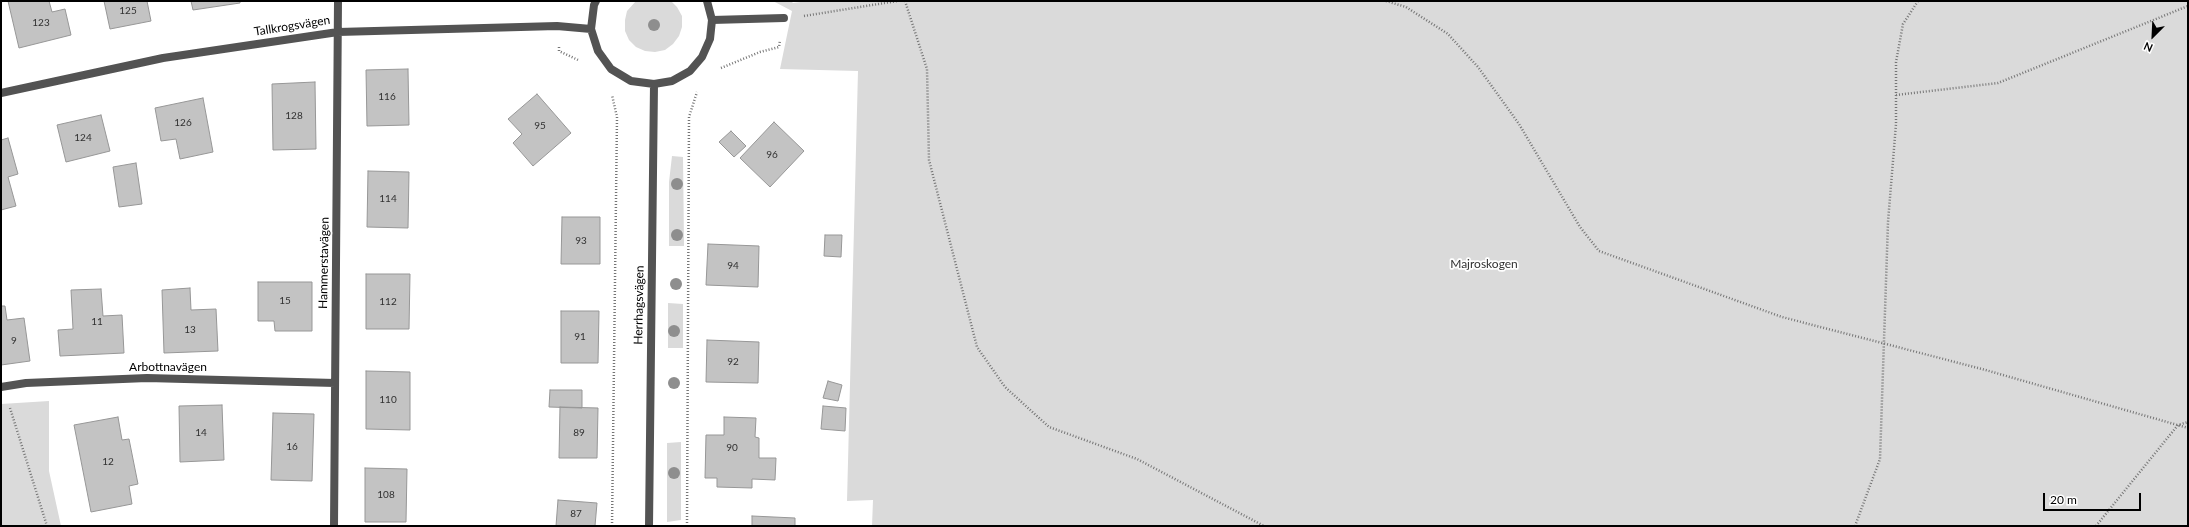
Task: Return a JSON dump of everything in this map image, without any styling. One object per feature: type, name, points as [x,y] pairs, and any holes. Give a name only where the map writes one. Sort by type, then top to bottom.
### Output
[{"type":"street","name":"Hammerstavägen","points":[[334,526],[338,1]]},
{"type":"street","points":[[596,1],[591,29],[598,51],[611,69],[631,81],[654,84],[672,81],[694,66],[702,57],[710,39],[712,20],[707,1]]},
{"type":"street","points":[[712,20],[784,18]]},
{"type":"street","name":"Tallkrogsvägen","points":[[1,94],[163,58],[338,32],[557,26],[591,29]]},
{"type":"street","name":"Herrhagsvägen","points":[[649,526],[654,84]]},
{"type":"street","name":"Arbottnavägen","points":[[2,387],[26,383],[147,378],[335,383]]},
{"type":"path","points":[[715,70],[760,52],[779,47],[784,18],[896,1]]},
{"type":"path","points":[[906,1],[927,69],[929,160],[977,347],[1005,387],[1049,426],[1137,459],[1264,526]]},
{"type":"path","points":[[1386,1],[1406,7],[1448,34],[1478,67],[1519,124],[1580,227],[1599,251],[1782,317],[1883,343],[2188,428]]},
{"type":"path","points":[[1855,526],[1880,459],[1883,343],[1896,95],[1896,62],[1903,24],[1918,1]]},
{"type":"path","points":[[1896,95],[1998,83],[2188,6]]},
{"type":"path","points":[[687,526],[688,117],[697,92],[701,87]]},
{"type":"path","points":[[611,88],[618,116],[612,526]]},
{"type":"path","points":[[2,387],[47,526]]},
{"type":"path","points":[[2096,526],[2178,425],[2188,422]]},
{"type":"green space","points":[[636,1],[671,1],[677,7],[682,16],[682,27],[679,36],[673,44],[665,50],[655,52],[645,51],[636,47],[629,40],[625,31],[625,20],[627,11]]},
{"type":"green space","name":"Majroskogen","points":[[773,1],[791,1],[793,3],[808,1],[2188,1],[2188,526],[872,526],[873,500],[847,501],[858,71],[780,69],[792,11]]},
{"type":"green space","points":[[672,156],[683,157],[684,246],[669,246],[669,182]]},
{"type":"green space","points":[[668,303],[683,304],[683,348],[668,348]]},
{"type":"green space","points":[[49,401],[49,471],[61,526],[1,526],[1,404]]},
{"type":"green space","points":[[681,442],[681,520],[667,522],[667,443]]},
{"type":"building","points":[[8,1],[49,1],[52,12],[65,9],[71,35],[19,48]]},
{"type":"building","points":[[104,1],[147,1],[151,21],[110,29]]},
{"type":"building","points":[[191,1],[240,1],[240,3],[193,10]]},
{"type":"building","points":[[408,69],[409,125],[367,126],[366,70]]},
{"type":"building","points":[[315,82],[316,149],[273,150],[272,84]]},
{"type":"building","points":[[537,94],[571,133],[533,166],[513,143],[522,134],[508,119]]},
{"type":"building","points":[[203,98],[213,152],[180,159],[176,139],[161,141],[155,108]]},
{"type":"building","points":[[101,115],[110,151],[66,162],[57,125]]},
{"type":"building","points":[[774,122],[804,151],[770,187],[740,158]]},
{"type":"building","points":[[731,131],[746,146],[734,157],[719,142]]},
{"type":"building","points":[[8,138],[18,174],[8,177],[16,206],[1,210],[1,140]]},
{"type":"building","points":[[136,163],[142,204],[119,207],[113,167]]},
{"type":"building","points":[[368,171],[409,172],[408,228],[367,227]]},
{"type":"building","points":[[562,217],[600,217],[600,264],[561,264]]},
{"type":"building","points":[[825,235],[842,235],[841,257],[824,256]]},
{"type":"building","points":[[708,244],[759,246],[758,287],[706,285]]},
{"type":"building","points":[[366,274],[410,274],[409,329],[366,329]]},
{"type":"building","points":[[258,282],[312,282],[312,331],[275,331],[274,321],[258,321]]},
{"type":"building","points":[[190,288],[191,310],[216,309],[218,351],[164,353],[162,290]]},
{"type":"building","points":[[101,289],[103,316],[122,315],[124,353],[60,356],[58,330],[73,329],[71,290]]},
{"type":"building","points":[[1,306],[5,306],[7,320],[24,318],[30,361],[1,365]]},
{"type":"building","points":[[561,311],[599,311],[598,363],[561,363]]},
{"type":"building","points":[[707,340],[759,342],[758,383],[706,382]]},
{"type":"building","points":[[366,371],[410,372],[410,430],[366,429]]},
{"type":"building","points":[[828,381],[842,385],[838,401],[823,398]]},
{"type":"building","points":[[550,390],[582,390],[582,408],[549,407]]},
{"type":"building","points":[[222,405],[224,460],[180,462],[179,406]]},
{"type":"building","points":[[823,406],[846,408],[845,431],[821,429]]},
{"type":"building","points":[[560,407],[598,408],[597,458],[559,458]]},
{"type":"building","points":[[273,413],[314,414],[312,481],[271,480]]},
{"type":"building","points":[[118,417],[122,440],[129,439],[138,484],[129,486],[132,504],[91,512],[74,425]]},
{"type":"building","points":[[724,417],[756,418],[755,437],[759,438],[759,458],[776,458],[775,480],[752,479],[752,488],[717,487],[717,478],[705,478],[706,435],[724,435]]},
{"type":"building","points":[[365,468],[407,469],[406,522],[365,522]]},
{"type":"building","points":[[558,500],[597,503],[595,526],[556,526]]},
{"type":"building","points":[[752,516],[795,518],[795,526],[752,526]]}]
